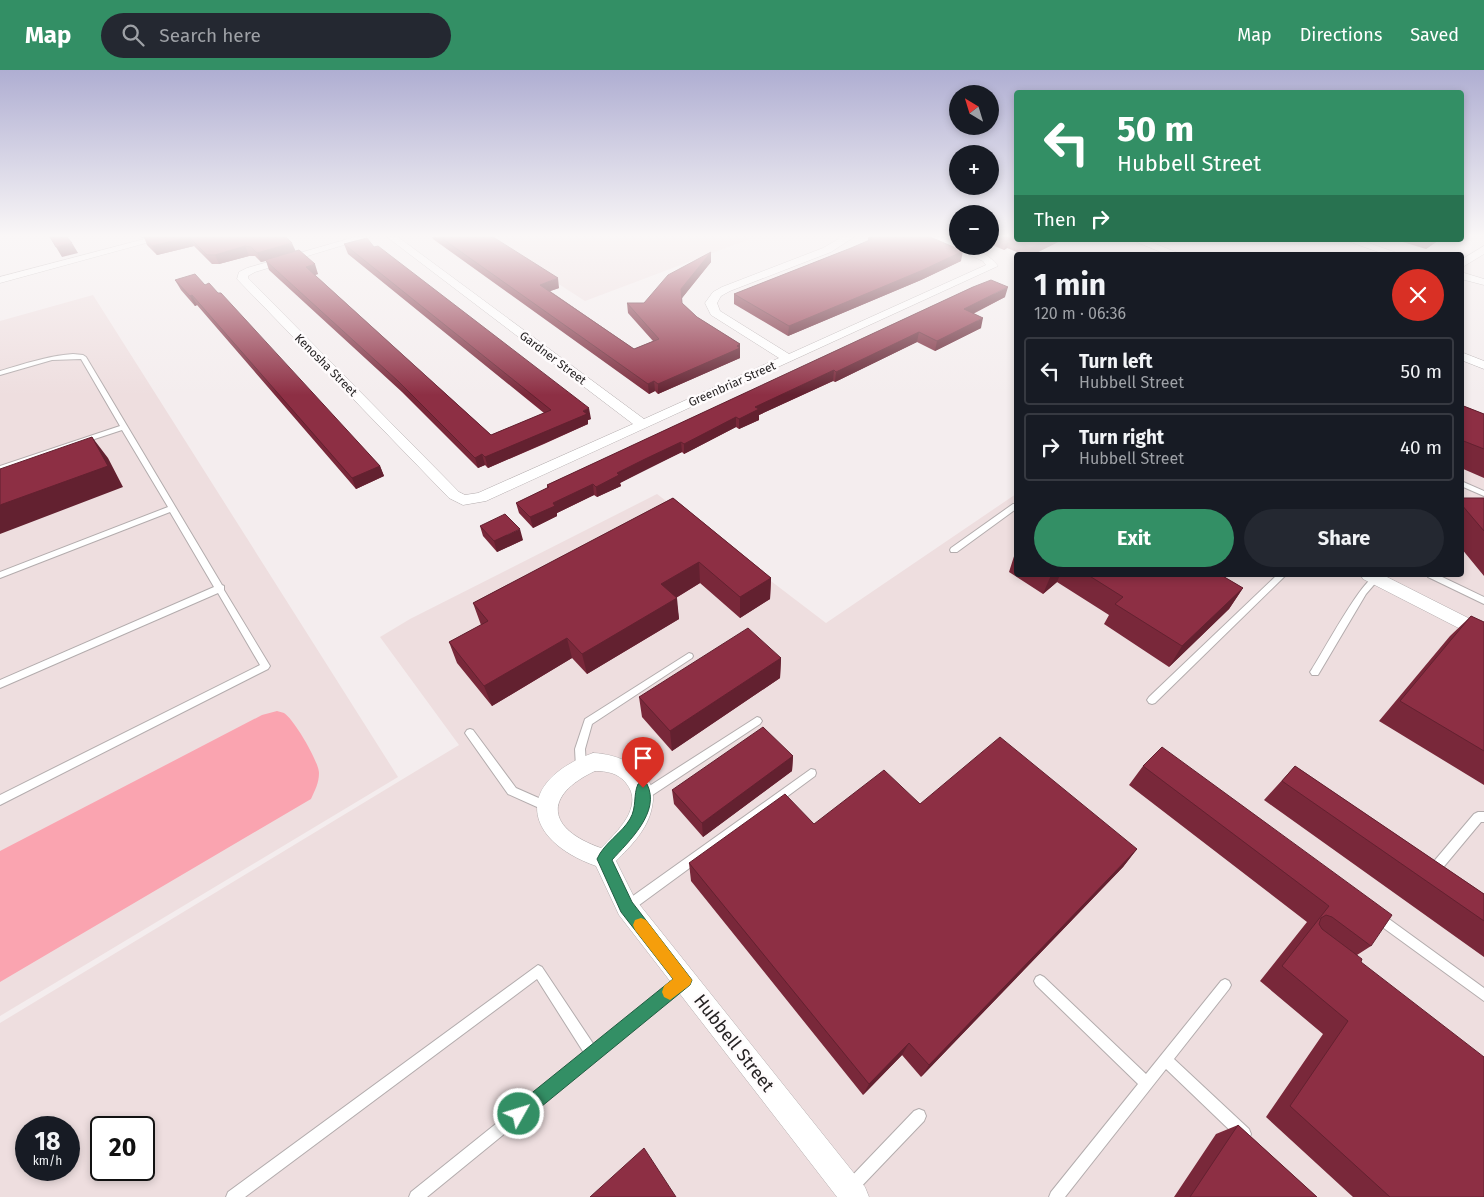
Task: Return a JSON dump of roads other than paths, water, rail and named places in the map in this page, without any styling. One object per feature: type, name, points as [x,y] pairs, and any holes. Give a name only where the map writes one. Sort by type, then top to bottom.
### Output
[{"type":"street","name":"Kenosha Street","points":[[252,290],[454,495],[469,500]]},
{"type":"street","name":"Gardner Street","points":[[462,290],[643,425]]},
{"type":"street","points":[[725,290],[713,298],[711,303],[715,313],[789,359]]},
{"type":"street","name":"Greenbriar Street","points":[[469,500],[481,498],[941,290]]},
{"type":"street","points":[[1464,357],[1484,364]]},
{"type":"street","points":[[1372,577],[1484,634]]},
{"type":"street","points":[[593,762],[605,762],[621,767],[636,778],[643,788],[644,795],[642,807],[635,824],[604,859],[585,854],[565,842],[548,819],[546,806],[556,783],[566,774],[593,762]]},
{"type":"street","name":"Hubbell Street","points":[[604,859],[626,907],[852,1193]]},
{"type":"lane","points":[[0,373],[44,360],[67,356],[83,357],[171,509],[221,588],[265,666],[0,800]]},
{"type":"lane","points":[[0,468],[124,426]]},
{"type":"lane","points":[[1464,484],[1484,494]]},
{"type":"lane","points":[[954,550],[1014,507]]},
{"type":"lane","points":[[0,575],[171,509]]},
{"type":"lane","points":[[1152,700],[1280,577]]},
{"type":"lane","points":[[1315,672],[1372,577]]},
{"type":"lane","points":[[1435,577],[1484,602]]},
{"type":"lane","points":[[0,684],[221,588]]},
{"type":"lane","points":[[581,766],[580,749],[588,722],[689,656]]},
{"type":"lane","points":[[644,795],[756,722]]},
{"type":"lane","points":[[470,733],[512,791],[546,806]]},
{"type":"lane","points":[[626,907],[811,773]]},
{"type":"lane","points":[[1441,881],[1434,870],[1478,817],[1484,817]]},
{"type":"lane","points":[[1365,907],[1484,995]]},
{"type":"lane","points":[[233,1197],[538,971],[592,1054]]},
{"type":"lane","points":[[416,1197],[684,980]]},
{"type":"lane","points":[[1040,981],[1147,1084]]},
{"type":"lane","points":[[1056,1197],[1224,986]]},
{"type":"lane","points":[[1166,1060],[1253,1142]]},
{"type":"lane","points":[[852,1193],[919,1116]]}]
